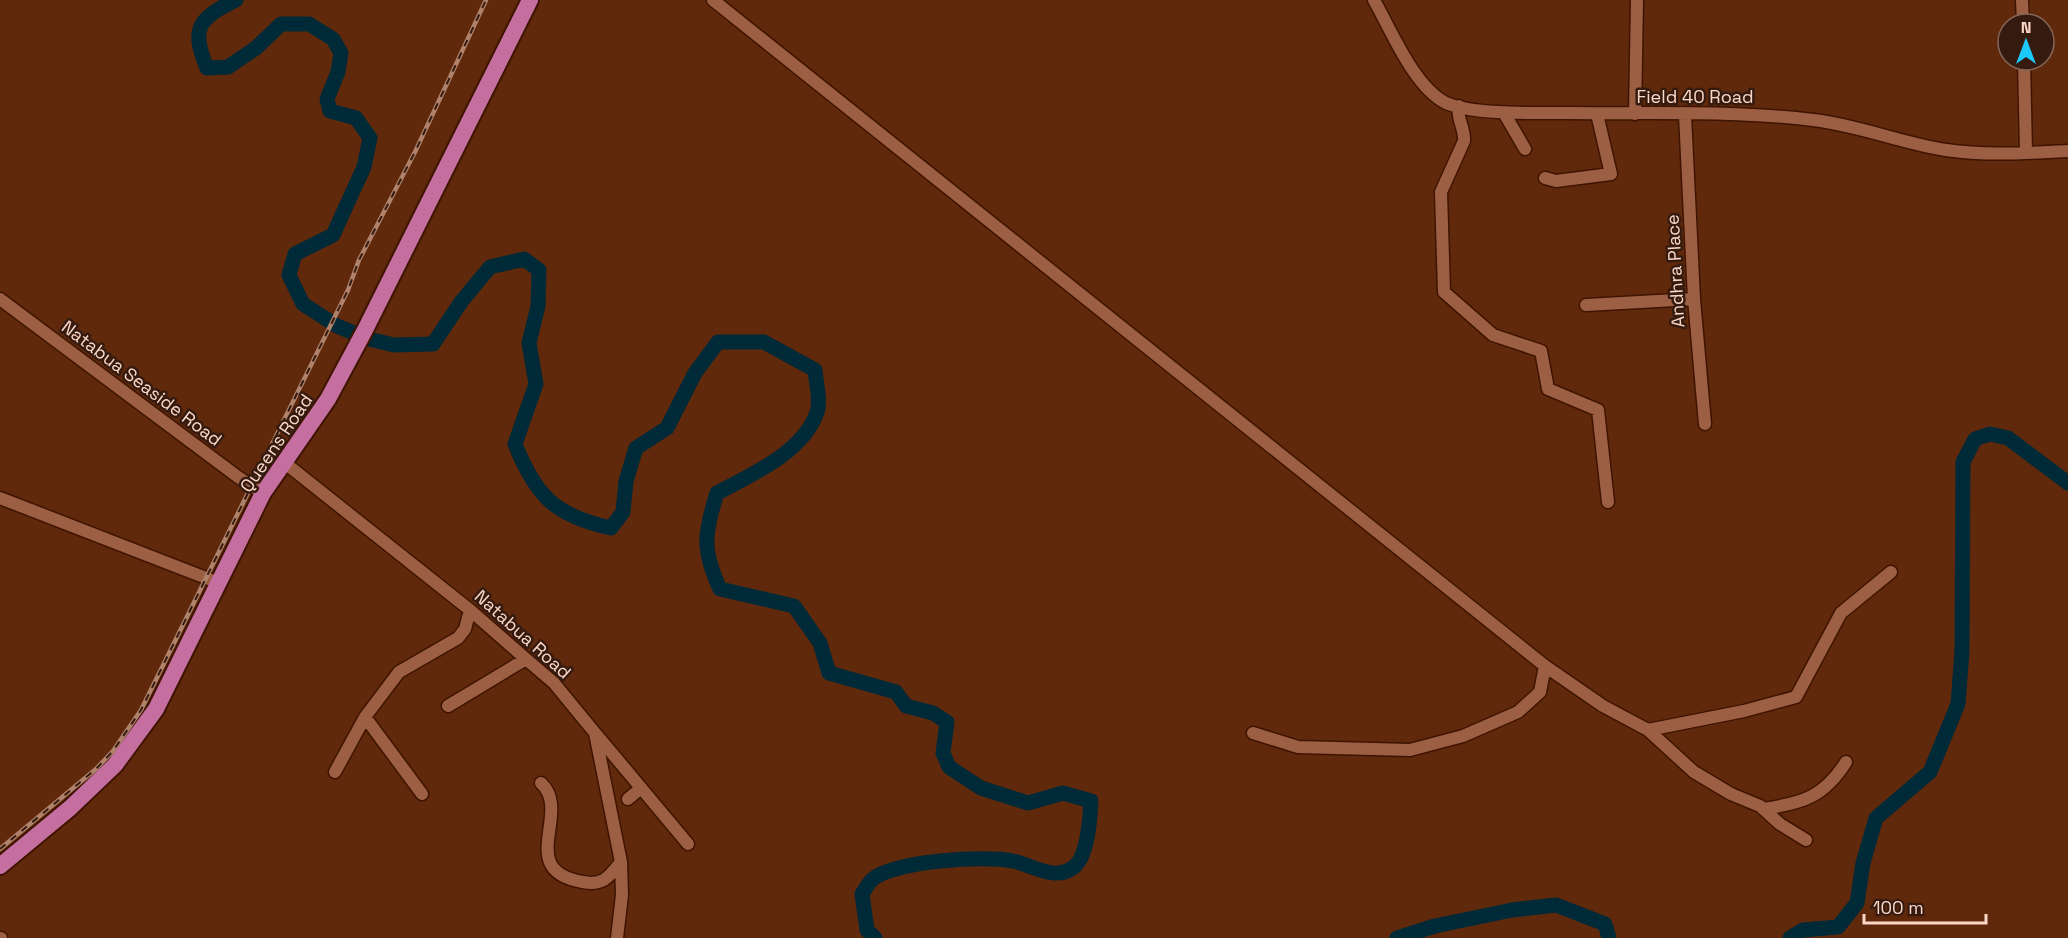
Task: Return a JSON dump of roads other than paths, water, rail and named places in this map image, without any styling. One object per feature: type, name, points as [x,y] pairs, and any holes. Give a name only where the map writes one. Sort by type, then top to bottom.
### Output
[{"type":"highway","name":"Queens Road","points":[[0,866],[70,808],[115,765],[156,709],[263,493],[328,399],[361,337],[530,0]]},
{"type":"street","points":[[713,0],[1545,666],[1603,706],[1648,730],[1694,772],[1731,794],[1749,800],[1780,825],[1806,840]]},
{"type":"street","name":"Field 40 Road","points":[[1374,0],[1411,66],[1429,90],[1446,103],[1459,106],[1504,113],[1762,115],[1816,120],[1944,150],[1971,153],[2068,152]]},
{"type":"street","points":[[1635,114],[1637,0]]},
{"type":"street","points":[[2024,72],[2026,153]]},
{"type":"street","points":[[1459,106],[1457,111],[1465,133],[1464,141],[1441,192],[1444,292],[1492,335],[1541,351],[1545,361],[1545,386],[1548,389],[1598,410],[1608,502]]},
{"type":"street","points":[[1504,113],[1525,149]]},
{"type":"street","points":[[1545,178],[1556,181],[1611,174],[1597,114]]},
{"type":"street","name":"Andhra Place","points":[[1685,115],[1694,299],[1705,424]]},
{"type":"street","name":"Natabua Seaside Road","points":[[0,299],[238,477],[263,493]]},
{"type":"street","points":[[1586,305],[1694,299]]},
{"type":"street","name":"Natabua Road","points":[[285,463],[470,610],[554,683],[595,733],[621,862],[617,938]]},
{"type":"street","points":[[0,498],[219,583]]},
{"type":"street","points":[[1648,730],[1744,711],[1796,697],[1840,614],[1891,572]]},
{"type":"street","points":[[335,772],[365,717],[399,672],[458,638],[465,629],[470,610]]},
{"type":"street","points":[[448,706],[526,659]]},
{"type":"street","points":[[1252,733],[1298,747],[1410,750],[1463,736],[1518,712],[1540,692],[1545,666]]},
{"type":"street","points":[[365,717],[422,794]]},
{"type":"street","points":[[595,733],[688,844]]},
{"type":"street","points":[[1763,809],[1795,802],[1820,793],[1836,778],[1846,762]]},
{"type":"street","points":[[541,783],[549,798],[550,828],[545,851],[550,864],[561,874],[578,882],[597,884],[607,880],[621,862]]},
{"type":"street","points":[[628,798],[641,788]]},
{"type":"waterway","points":[[236,0],[213,13],[201,26],[199,43],[207,68],[228,67],[256,48],[281,24],[309,24],[333,39],[341,53],[338,72],[327,99],[330,111],[356,118],[370,138],[364,167],[333,235],[295,254],[289,275],[303,304],[337,326],[369,339],[394,345],[433,344],[461,302],[490,267],[524,259],[539,270],[538,306],[529,343],[536,384],[515,444],[531,478],[540,491],[562,510],[592,523],[611,528],[623,512],[626,481],[636,448],[667,428],[695,373],[718,342],[764,342],[815,370],[818,408],[801,439],[775,461],[717,493],[709,520],[707,542],[710,563],[720,589],[794,606],[820,643],[829,673],[896,692],[906,706],[933,713],[947,722],[943,753],[949,767],[981,788],[1028,803],[1063,793],[1091,801],[1085,846],[1079,862],[1067,871],[1051,873],[1000,859],[962,859],[900,868],[873,879],[862,894],[867,930],[875,938]]},
{"type":"waterway","points":[[1790,938],[1803,930],[1838,927],[1857,903],[1863,863],[1876,818],[1930,772],[1958,704],[1962,651],[1963,462],[1975,439],[1990,434],[2008,438],[2068,483]]},
{"type":"waterway","points":[[1397,938],[1435,926],[1512,910],[1556,905],[1605,924],[1609,938]]},
{"type":"railway","points":[[0,849],[96,769],[113,751],[141,710],[348,290],[359,260],[415,152],[486,0]]}]
